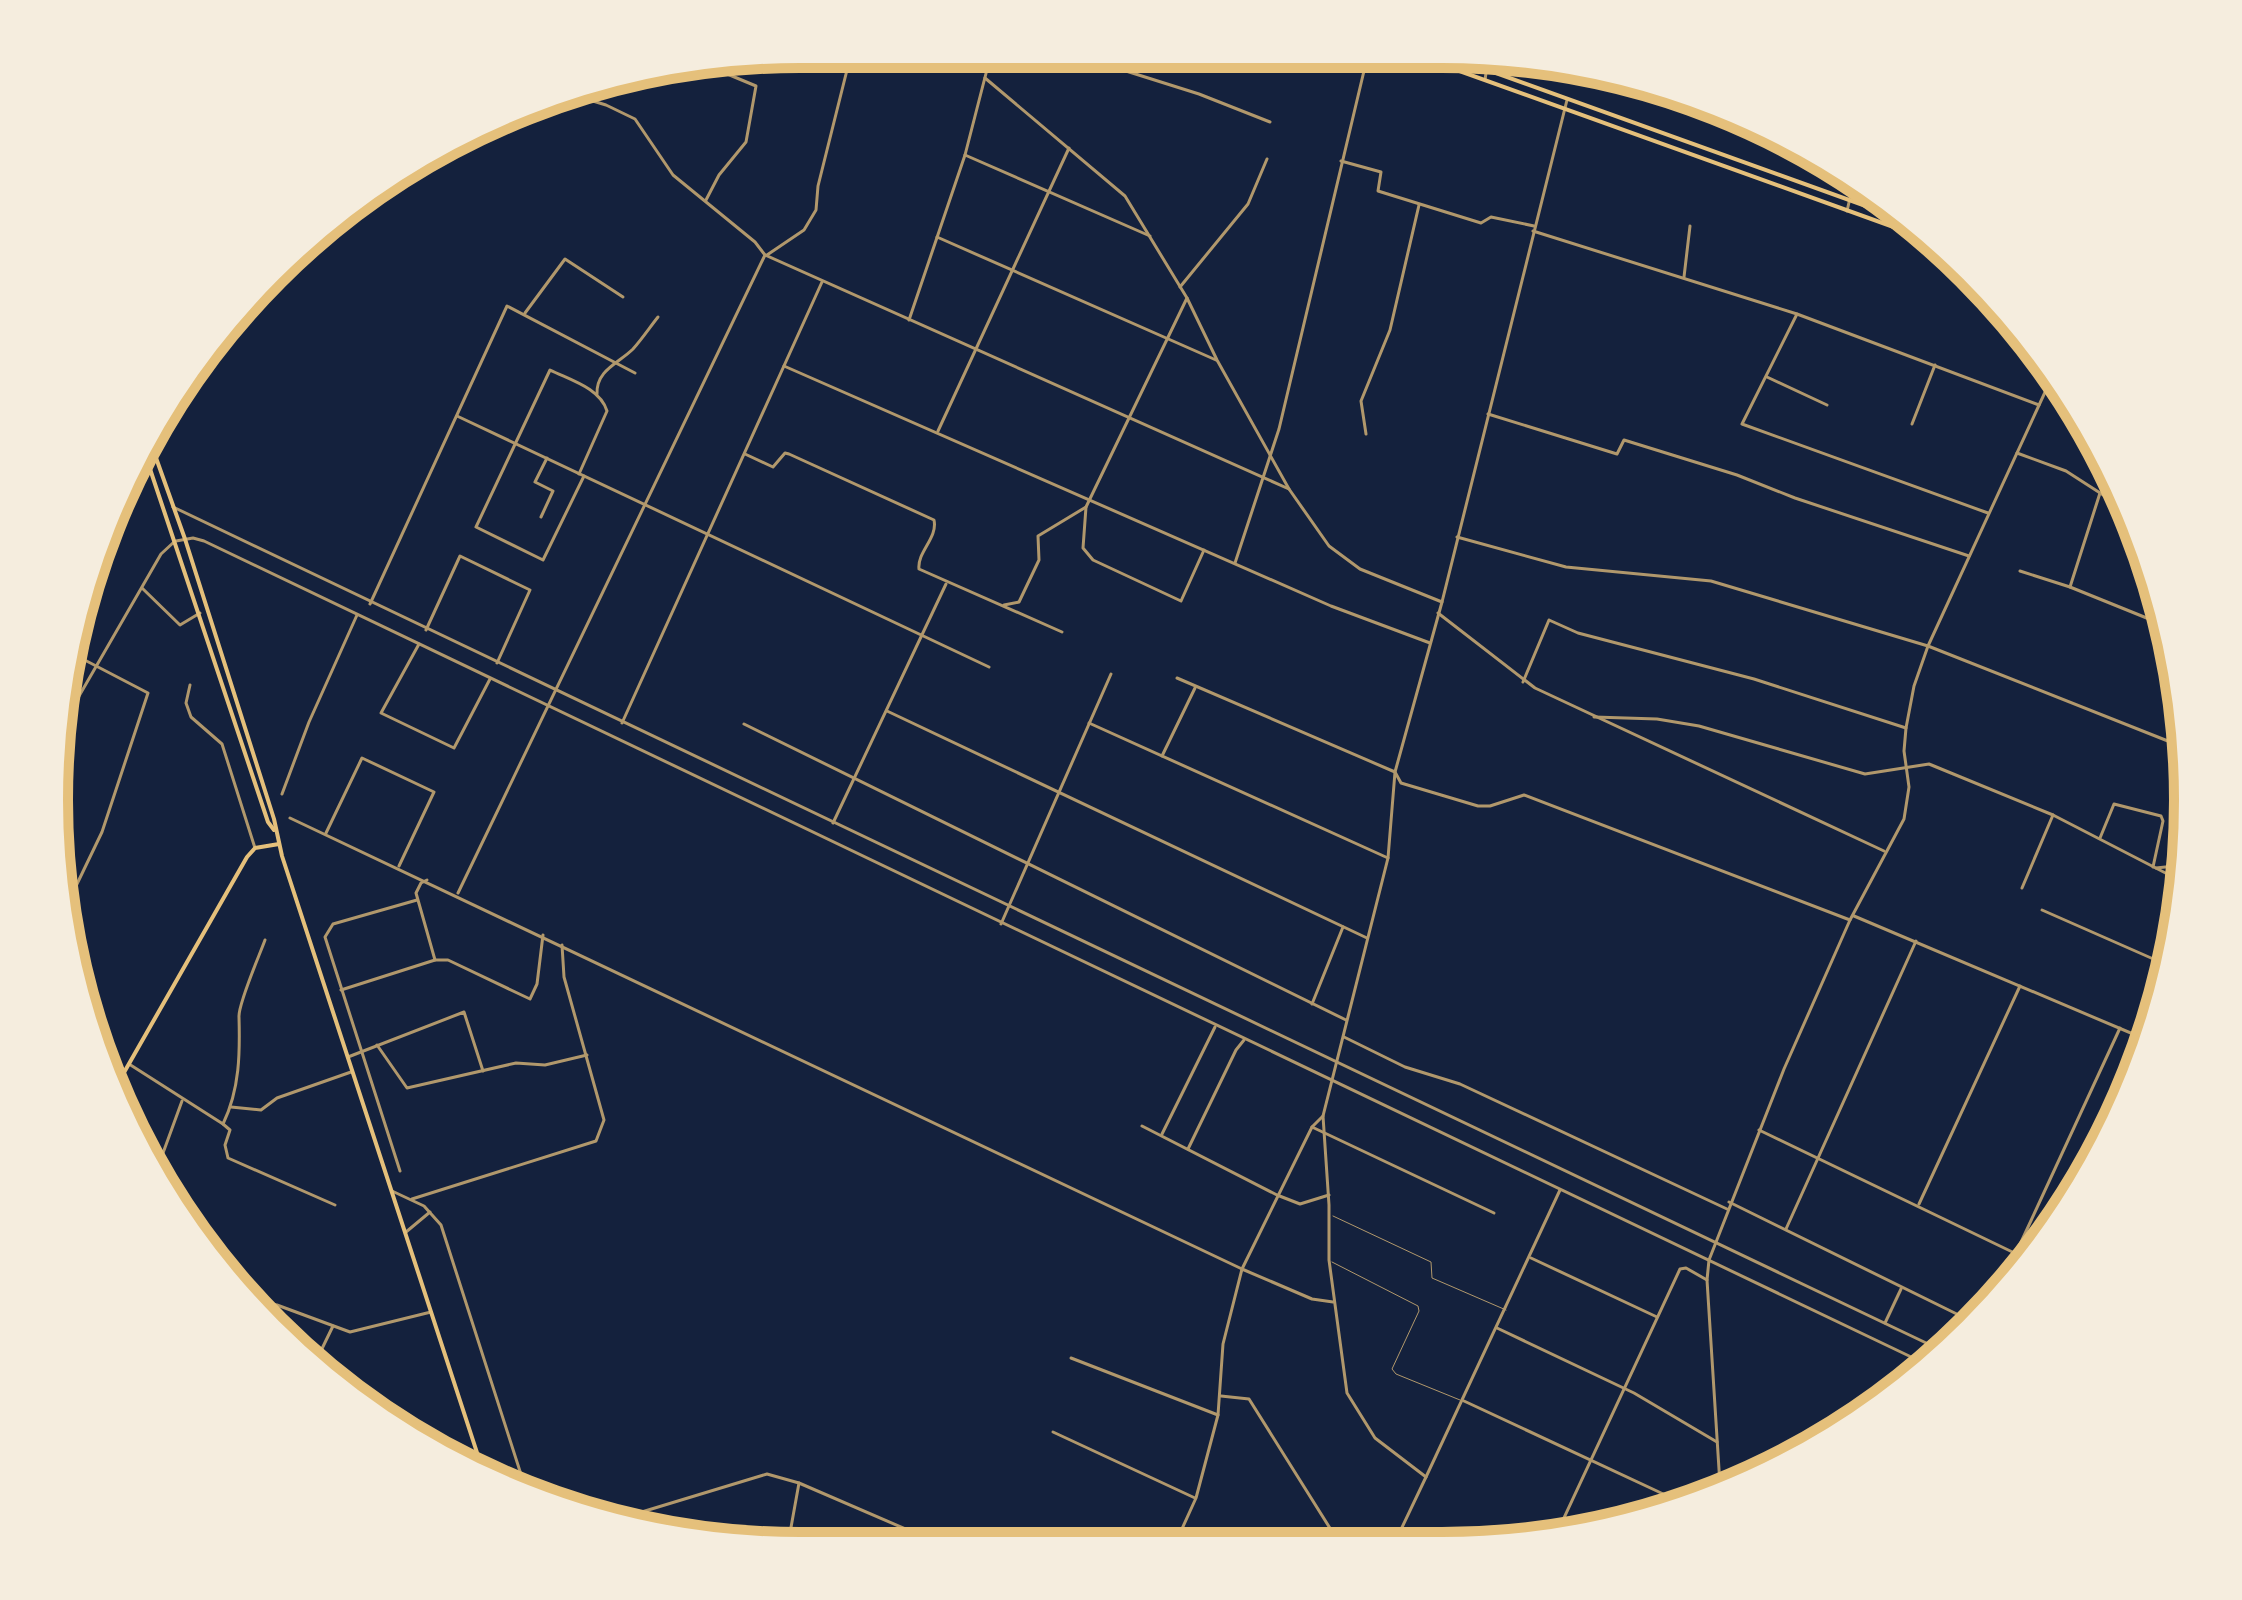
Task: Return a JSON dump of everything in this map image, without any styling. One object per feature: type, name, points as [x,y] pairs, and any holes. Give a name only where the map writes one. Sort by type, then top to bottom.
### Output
[{"type":"main road","points":[[1453,68],[1901,230]]},
{"type":"main road","points":[[1486,70],[1873,208]]},
{"type":"main road","points":[[155,455],[185,539],[270,806],[279,844],[479,1458]]},
{"type":"main road","points":[[149,465],[268,822],[275,830]]},
{"type":"main road","points":[[122,1076],[247,857],[255,848],[279,844]]},
{"type":"street","points":[[458,894],[765,255],[804,230],[816,210],[818,186],[848,68]]},
{"type":"street","points":[[909,320],[965,155],[988,68]]},
{"type":"street","points":[[1116,68],[1199,94],[1270,122]]},
{"type":"street","points":[[1235,563],[1271,454],[1364,68]]},
{"type":"street","points":[[1485,80],[1486,70]]},
{"type":"street","points":[[706,200],[726,166],[746,142],[756,86],[723,72]]},
{"type":"street","points":[[985,78],[1125,196],[1187,298],[1217,360],[1289,489],[1329,546],[1341,558],[1442,602]]},
{"type":"street","points":[[587,100],[635,119],[673,175],[706,200],[765,255],[1289,489]]},
{"type":"street","points":[[1426,1477],[1375,1438],[1359,1416],[1342,1375],[1329,1260],[1329,1195],[1323,1116],[1388,858],[1395,772],[1442,602],[1567,100]]},
{"type":"street","points":[[937,433],[1069,148]]},
{"type":"street","points":[[965,155],[1150,236]]},
{"type":"street","points":[[1180,287],[1248,204],[1267,159]]},
{"type":"street","points":[[1341,161],[1381,172],[1378,191],[1419,205],[1481,223],[1491,217],[1534,226]]},
{"type":"street","points":[[1847,211],[1852,193]]},
{"type":"street","points":[[1366,434],[1361,401],[1390,330],[1419,205]]},
{"type":"street","points":[[1684,278],[1690,226]]},
{"type":"street","points":[[1533,231],[1797,314],[2039,405]]},
{"type":"street","points":[[937,237],[1217,360]]},
{"type":"street","points":[[524,314],[565,259],[623,297]]},
{"type":"street","points":[[622,723],[822,282]]},
{"type":"street","points":[[1187,298],[1086,507],[1083,548],[1093,560],[1181,601],[1204,550]]},
{"type":"street","points":[[370,604],[507,306],[635,373]]},
{"type":"street","points":[[1797,314],[1742,424],[1989,514]]},
{"type":"street","points":[[597,394],[599,380],[636,345],[658,317]]},
{"type":"street","points":[[1912,424],[1935,365]]},
{"type":"street","points":[[784,366],[1204,550],[1430,643]]},
{"type":"street","points":[[579,474],[607,411],[597,394],[550,370],[476,527],[543,560],[584,476]]},
{"type":"street","points":[[1767,377],[1827,405]]},
{"type":"street","points":[[1719,1477],[1707,1280],[1709,1260],[1759,1130],[1852,917],[1908,803],[1906,728],[1914,686],[1928,646],[2047,388]]},
{"type":"street","points":[[1488,414],[1617,454],[1624,440],[1737,475],[1795,498],[1969,556]]},
{"type":"street","points":[[457,416],[989,667]]},
{"type":"street","points":[[2017,453],[2066,471],[2107,498]]},
{"type":"street","points":[[745,454],[773,467],[789,454],[934,520],[935,529],[918,567],[947,583],[1062,632]]},
{"type":"street","points":[[541,517],[553,491],[535,482],[547,458]]},
{"type":"street","points":[[2070,587],[2100,493]]},
{"type":"street","points":[[173,507],[370,604],[1931,1345]]},
{"type":"street","points":[[1004,605],[1019,602],[1024,594],[1039,560],[1036,540],[1041,531],[1086,507]]},
{"type":"street","points":[[1457,537],[1566,567],[1711,581],[1928,646],[2171,742]]},
{"type":"street","points":[[74,704],[161,554],[176,541],[204,541],[1914,1359]]},
{"type":"street","points":[[426,630],[460,556],[530,590],[497,663]]},
{"type":"street","points":[[2020,571],[2070,587],[2151,620]]},
{"type":"street","points":[[833,823],[947,583]]},
{"type":"street","points":[[142,587],[180,625],[200,613]]},
{"type":"street","points":[[1438,613],[1523,682],[1886,852]]},
{"type":"street","points":[[282,794],[309,722],[357,615]]},
{"type":"street","points":[[1523,682],[1549,620],[1578,633],[1754,679],[1906,728]]},
{"type":"street","points":[[419,644],[381,713],[454,748],[490,679]]},
{"type":"street","points":[[74,891],[102,832],[148,693],[82,659]]},
{"type":"street","points":[[1001,924],[1111,674]]},
{"type":"street","points":[[1177,678],[1395,772],[1401,783],[1478,806],[1490,806],[1524,795],[1916,941],[2135,1035]]},
{"type":"street","points":[[190,685],[186,703],[191,717],[222,744],[255,848]]},
{"type":"street","points":[[1162,756],[1196,686]]},
{"type":"street","points":[[887,711],[1367,938]]},
{"type":"street","points":[[1594,717],[1657,719],[1699,726],[1865,774],[1929,764],[2053,815],[2170,875]]},
{"type":"street","points":[[1089,723],[1388,858]]},
{"type":"street","points":[[744,724],[1346,1020]]},
{"type":"street","points":[[326,833],[362,758],[434,792],[399,866]]},
{"type":"street","points":[[2100,838],[2116,803],[2161,816],[2163,821],[2155,867]]},
{"type":"street","points":[[2022,888],[2053,815]]},
{"type":"street","points":[[290,818],[399,866],[1242,1269],[1312,1299],[1333,1302]]},
{"type":"street","points":[[2155,867],[2171,866]]},
{"type":"street","points":[[428,880],[417,888],[417,900],[435,960]]},
{"type":"street","points":[[400,1171],[325,937],[333,924],[417,900]]},
{"type":"street","points":[[2042,910],[2156,960]]},
{"type":"street","points":[[1312,1004],[1343,927]]},
{"type":"street","points":[[341,990],[435,960],[448,960],[530,999],[537,984],[543,935]]},
{"type":"street","points":[[223,1124],[231,1107],[242,1046],[239,1017],[265,940]]},
{"type":"street","points":[[1786,1229],[1916,941]]},
{"type":"street","points":[[412,1199],[596,1141],[604,1120],[564,977],[562,945]]},
{"type":"street","points":[[1918,1205],[2020,986]]},
{"type":"street","points":[[348,1057],[464,1012],[483,1071]]},
{"type":"street","points":[[1161,1136],[1215,1027]]},
{"type":"street","points":[[1759,1130],[2016,1253],[2120,1028]]},
{"type":"street","points":[[1342,1036],[1405,1067],[1460,1084],[1727,1209]]},
{"type":"street","points":[[1188,1149],[1236,1050],[1244,1040]]},
{"type":"street","points":[[377,1045],[407,1088],[516,1063],[545,1065],[587,1055]]},
{"type":"street","points":[[129,1064],[230,1130],[225,1145],[228,1158],[335,1205]]},
{"type":"street","points":[[231,1107],[261,1110],[277,1098],[352,1071]]},
{"type":"street","points":[[161,1158],[182,1101]]},
{"type":"street","points":[[1181,1532],[1196,1498],[1218,1415],[1223,1344],[1242,1269],[1312,1127],[1323,1116]]},
{"type":"street","points":[[1142,1126],[1300,1204],[1329,1195]]},
{"type":"street","points":[[1312,1127],[1494,1213]]},
{"type":"street","points":[[1400,1532],[1560,1190]]},
{"type":"street","points":[[392,1191],[412,1199],[441,1225],[522,1477]]},
{"type":"street","points":[[1729,1202],[1961,1317]]},
{"type":"street","points":[[405,1233],[430,1212]]},
{"type":"street","points":[[1529,1257],[1657,1317]]},
{"type":"street","points":[[1562,1522],[1680,1269],[1686,1268],[1707,1280]]},
{"type":"street","points":[[1885,1323],[1901,1289]]},
{"type":"street","points":[[270,1305],[350,1332],[431,1312]]},
{"type":"street","points":[[320,1353],[333,1326]]},
{"type":"street","points":[[1497,1328],[1624,1388],[1717,1442]]},
{"type":"street","points":[[1071,1358],[1218,1415]]},
{"type":"street","points":[[1221,1396],[1249,1399],[1332,1532]]},
{"type":"street","points":[[1463,1400],[1667,1496]]},
{"type":"street","points":[[1053,1432],[1196,1498]]},
{"type":"street","points":[[637,1513],[767,1474],[799,1483],[913,1532]]},
{"type":"street","points":[[790,1532],[799,1483]]},
{"type":"lane","points":[[1329,1215],[1431,1262],[1432,1278],[1506,1310]]},
{"type":"lane","points":[[1329,1260],[1418,1306],[1419,1311],[1392,1369],[1396,1374],[1454,1400],[1463,1400]]}]
